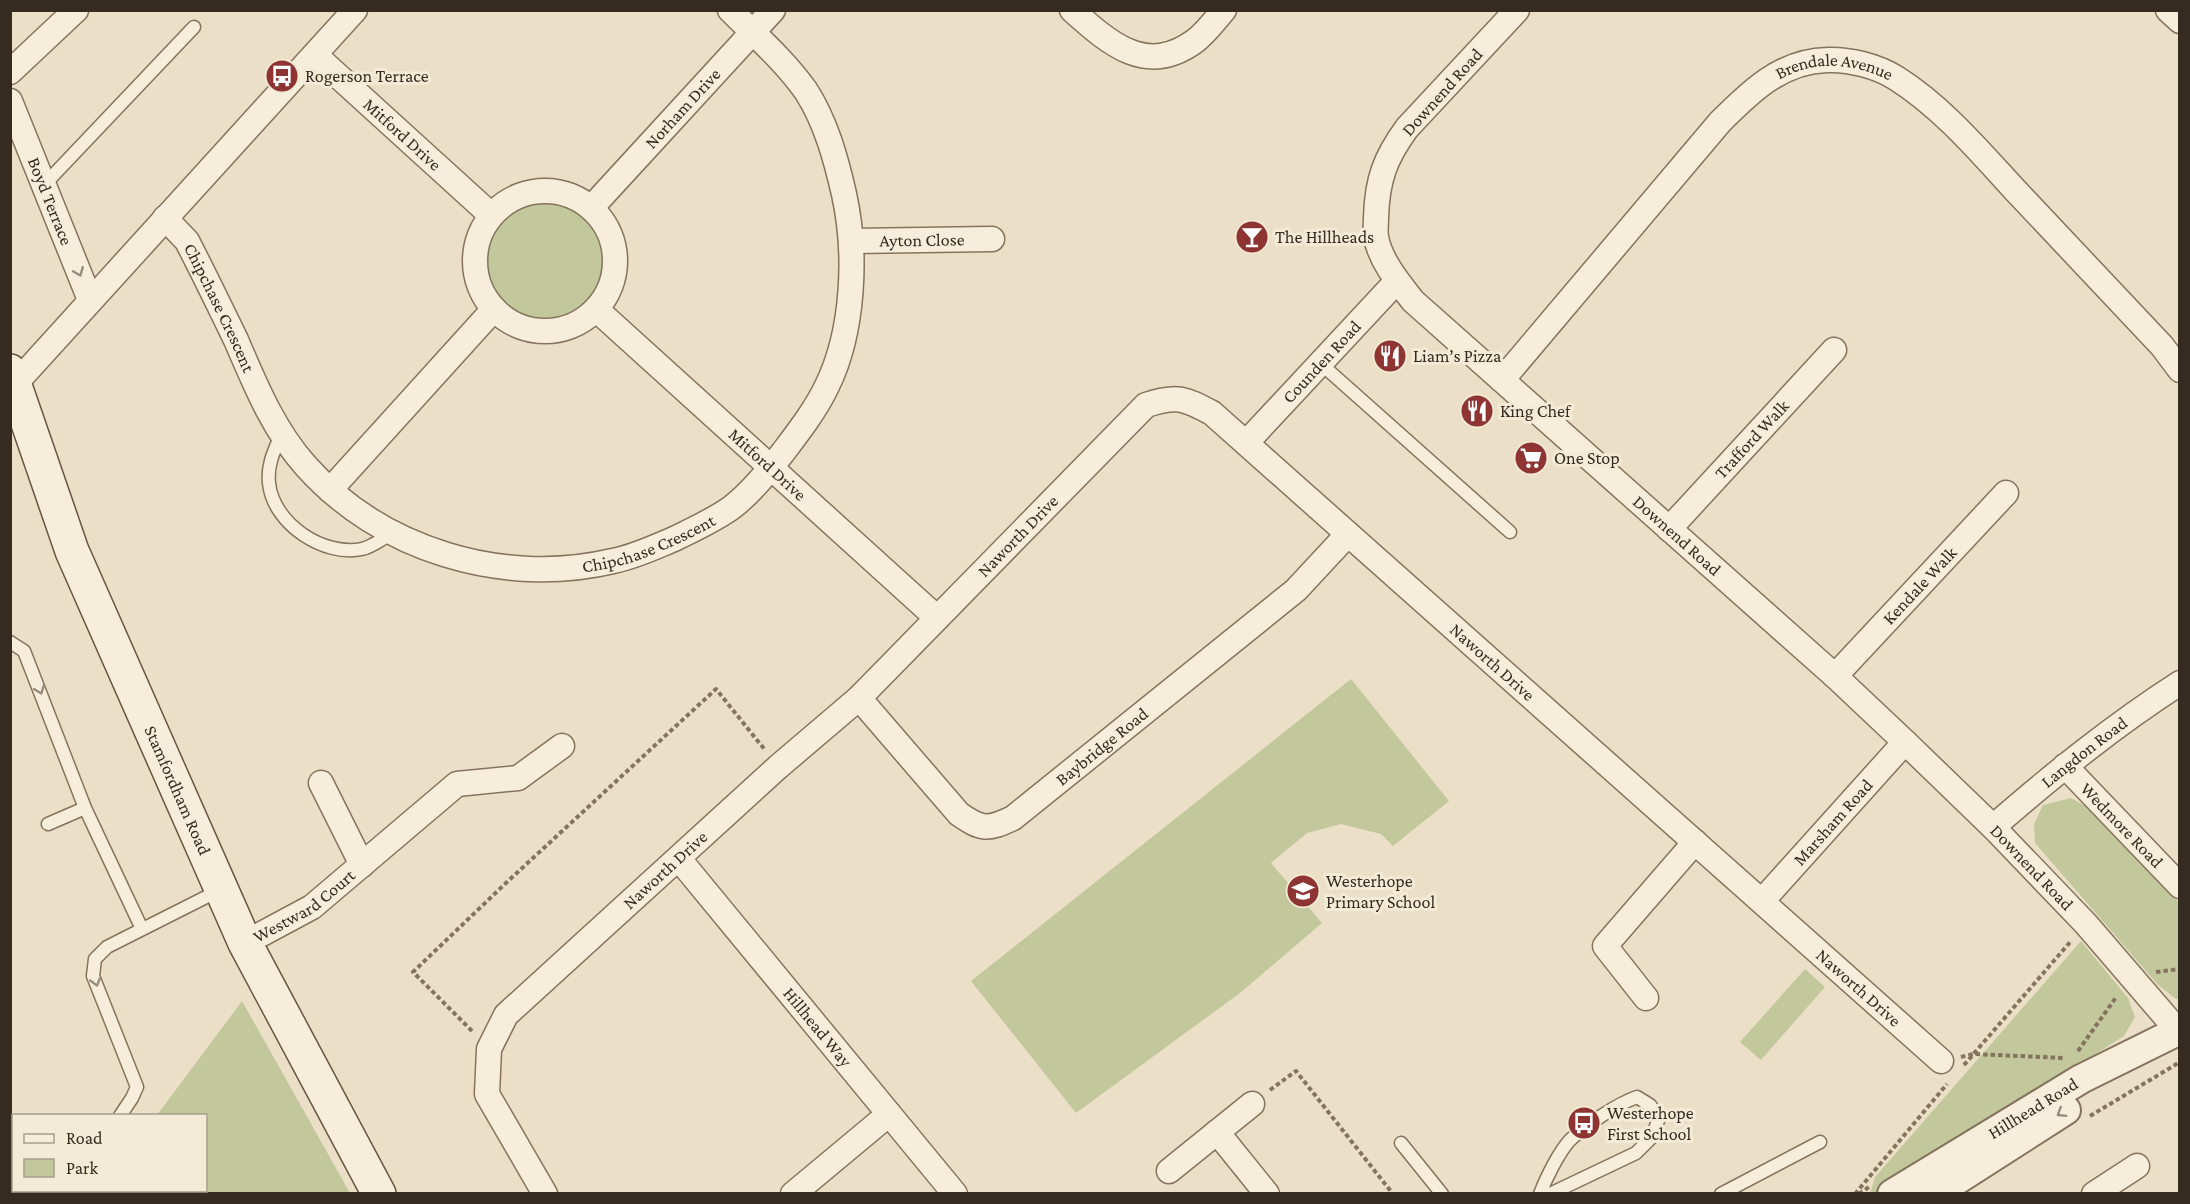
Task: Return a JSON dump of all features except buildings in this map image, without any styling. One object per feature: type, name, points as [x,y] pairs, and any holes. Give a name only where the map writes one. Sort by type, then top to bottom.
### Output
[{"type":"main road","name":"Stamfordham Road","points":[[13,377],[72,551],[245,943],[379,1194]]},
{"type":"street","points":[[10,72],[76,10]]},
{"type":"street","points":[[13,377],[90,300],[355,10]]},
{"type":"street","name":"Chipchase Crescent","points":[[165,218],[187,241],[281,435],[305,465],[330,490],[361,514],[391,534],[434,550],[477,564],[522,570],[567,568],[613,561],[653,548],[691,531],[732,508],[771,468],[803,425],[828,384],[844,334],[852,279],[852,241],[847,208],[837,160],[825,128],[806,92],[730,10]]},
{"type":"street","name":"Norham Drive","points":[[592,207],[773,10]]},
{"type":"street","points":[[1072,10],[1095,31],[1123,50],[1149,57],[1171,53],[1195,41],[1224,10]]},
{"type":"street","name":"Downend Road","points":[[1517,10],[1407,128],[1384,167],[1377,193],[1376,237],[1397,281],[1413,300],[1835,676],[1905,742],[1993,827],[2086,924],[2179,1030]]},
{"type":"street","points":[[2168,10],[2180,21]]},
{"type":"street","name":"Mitford Drive","points":[[315,55],[491,215]]},
{"type":"street","name":"Brendale Avenue","points":[[1502,380],[1720,122],[1748,93],[1773,75],[1798,65],[1826,60],[1854,62],[1895,77],[1923,99],[1966,138],[2162,346],[2180,370]]},
{"type":"street","name":"Boyd Terrace","points":[[10,101],[90,300]]},
{"type":"street","points":[[540,190],[568,193],[592,207],[609,229],[617,256],[613,285],[597,310],[574,326],[546,332],[517,326],[494,309],[482,292],[476,273],[475,252],[480,232],[491,215],[513,197],[540,190]]},
{"type":"street","name":"Ayton Close","points":[[852,241],[992,239]]},
{"type":"street","name":"Counden Road","points":[[1246,443],[1397,281]]},
{"type":"street","points":[[330,490],[494,309]]},
{"type":"street","name":"Mitford Drive","points":[[597,310],[937,618]]},
{"type":"street","name":"Trafford Walk","points":[[1669,529],[1834,350]]},
{"type":"street","name":"Naworth Drive","points":[[545,1194],[487,1094],[489,1049],[507,1015],[778,767],[859,698],[1146,405],[1167,398],[1187,400],[1212,412],[1950,1071]]},
{"type":"street","name":"Kendale Walk","points":[[1835,676],[2006,492]]},
{"type":"street","name":"Baybridge Road","points":[[859,698],[959,814],[976,826],[993,828],[1013,818],[1296,590],[1348,534]]},
{"type":"street","name":"Langdon Road","points":[[1993,827],[2126,718],[2180,682]]},
{"type":"street","name":"Marsham Road","points":[[1762,901],[1905,742]]},
{"type":"street","name":"Westward Court","points":[[245,943],[312,908],[457,784],[518,778],[562,746]]},
{"type":"street","name":"Wedmore Road","points":[[2065,766],[2180,886]]},
{"type":"street","name":"Westward Court","points":[[321,783],[362,865]]},
{"type":"street","points":[[1646,998],[1605,946],[1695,842]]},
{"type":"street","name":"Hillhead Way","points":[[679,859],[955,1194]]},
{"type":"street","points":[[1935,1194],[2101,1088],[2179,1030]]},
{"type":"street","name":"Hillhead Road","points":[[1885,1187],[2081,1079],[2179,1030]]},
{"type":"street","points":[[1169,1171],[1252,1104]]},
{"type":"street","points":[[793,1194],[889,1114]]},
{"type":"street","points":[[1217,1132],[1267,1194]]},
{"type":"street","points":[[2094,1194],[2138,1166]]},
{"type":"lane","points":[[44,185],[194,27]]},
{"type":"lane","points":[[1320,363],[1510,532]]},
{"type":"lane","points":[[281,435],[269,462],[269,486],[278,508],[296,529],[316,543],[335,549],[363,549],[391,534]]},
{"type":"lane","points":[[10,642],[24,651],[85,808],[142,929]]},
{"type":"lane","points":[[48,824],[85,808]]},
{"type":"lane","points":[[121,1114],[137,1087],[93,976],[95,959],[107,946],[222,890]]},
{"type":"lane","points":[[1540,1194],[1545,1180],[1569,1141],[1621,1102],[1637,1097],[1650,1105],[1659,1118],[1652,1137],[1636,1153],[1550,1194]]},
{"type":"lane","points":[[1721,1194],[1820,1142]]},
{"type":"lane","points":[[1401,1143],[1442,1194]]},
{"type":"path","points":[[489,1049],[413,972],[717,688],[778,767]]},
{"type":"path","points":[[1857,1194],[1950,1071],[1972,1054],[2086,924]]},
{"type":"path","points":[[2063,1064],[2073,1058],[2131,976],[2180,969]]},
{"type":"path","points":[[1950,1071],[1972,1054],[2073,1058]]},
{"type":"path","points":[[1252,1104],[1296,1071],[1393,1194]]},
{"type":"path","points":[[1857,1194],[1885,1187]]},
{"type":"green space","points":[[545,200],[568,204],[587,217],[600,236],[604,259],[600,282],[587,301],[568,314],[545,318],[522,314],[503,301],[490,282],[486,259],[490,236],[503,217],[522,204]]},
{"type":"green space","points":[[1351,679],[1449,801],[1393,846],[1381,834],[1341,824],[1307,833],[1271,863],[1322,923],[1240,993],[1076,1113],[971,981]]},
{"type":"green space","points":[[2071,798],[2097,813],[2179,902],[2179,999],[2158,985],[2035,843],[2034,824],[2043,805]]},
{"type":"green space","points":[[2081,941],[2128,998],[2135,1017],[2124,1036],[1876,1193],[1870,1194],[1875,1177]]},
{"type":"green space","points":[[1805,969],[1825,987],[1761,1060],[1740,1042]]},
{"type":"green space","points":[[242,1001],[350,1193],[99,1193],[207,1192],[207,1114],[158,1114]]},
{"type":"place","name":"Rogerson Terrace","points":[[282,76]]},
{"type":"place","name":"The Hillheads","points":[[1252,237]]},
{"type":"place","name":"Liam’s Pizza","points":[[1390,356]]},
{"type":"place","name":"King Chef","points":[[1477,411]]},
{"type":"place","name":"One Stop","points":[[1531,458]]},
{"type":"place","name":"Westerhope Primary School","points":[[1303,891]]},
{"type":"place","name":"Westerhope First School","points":[[1584,1123]]}]
